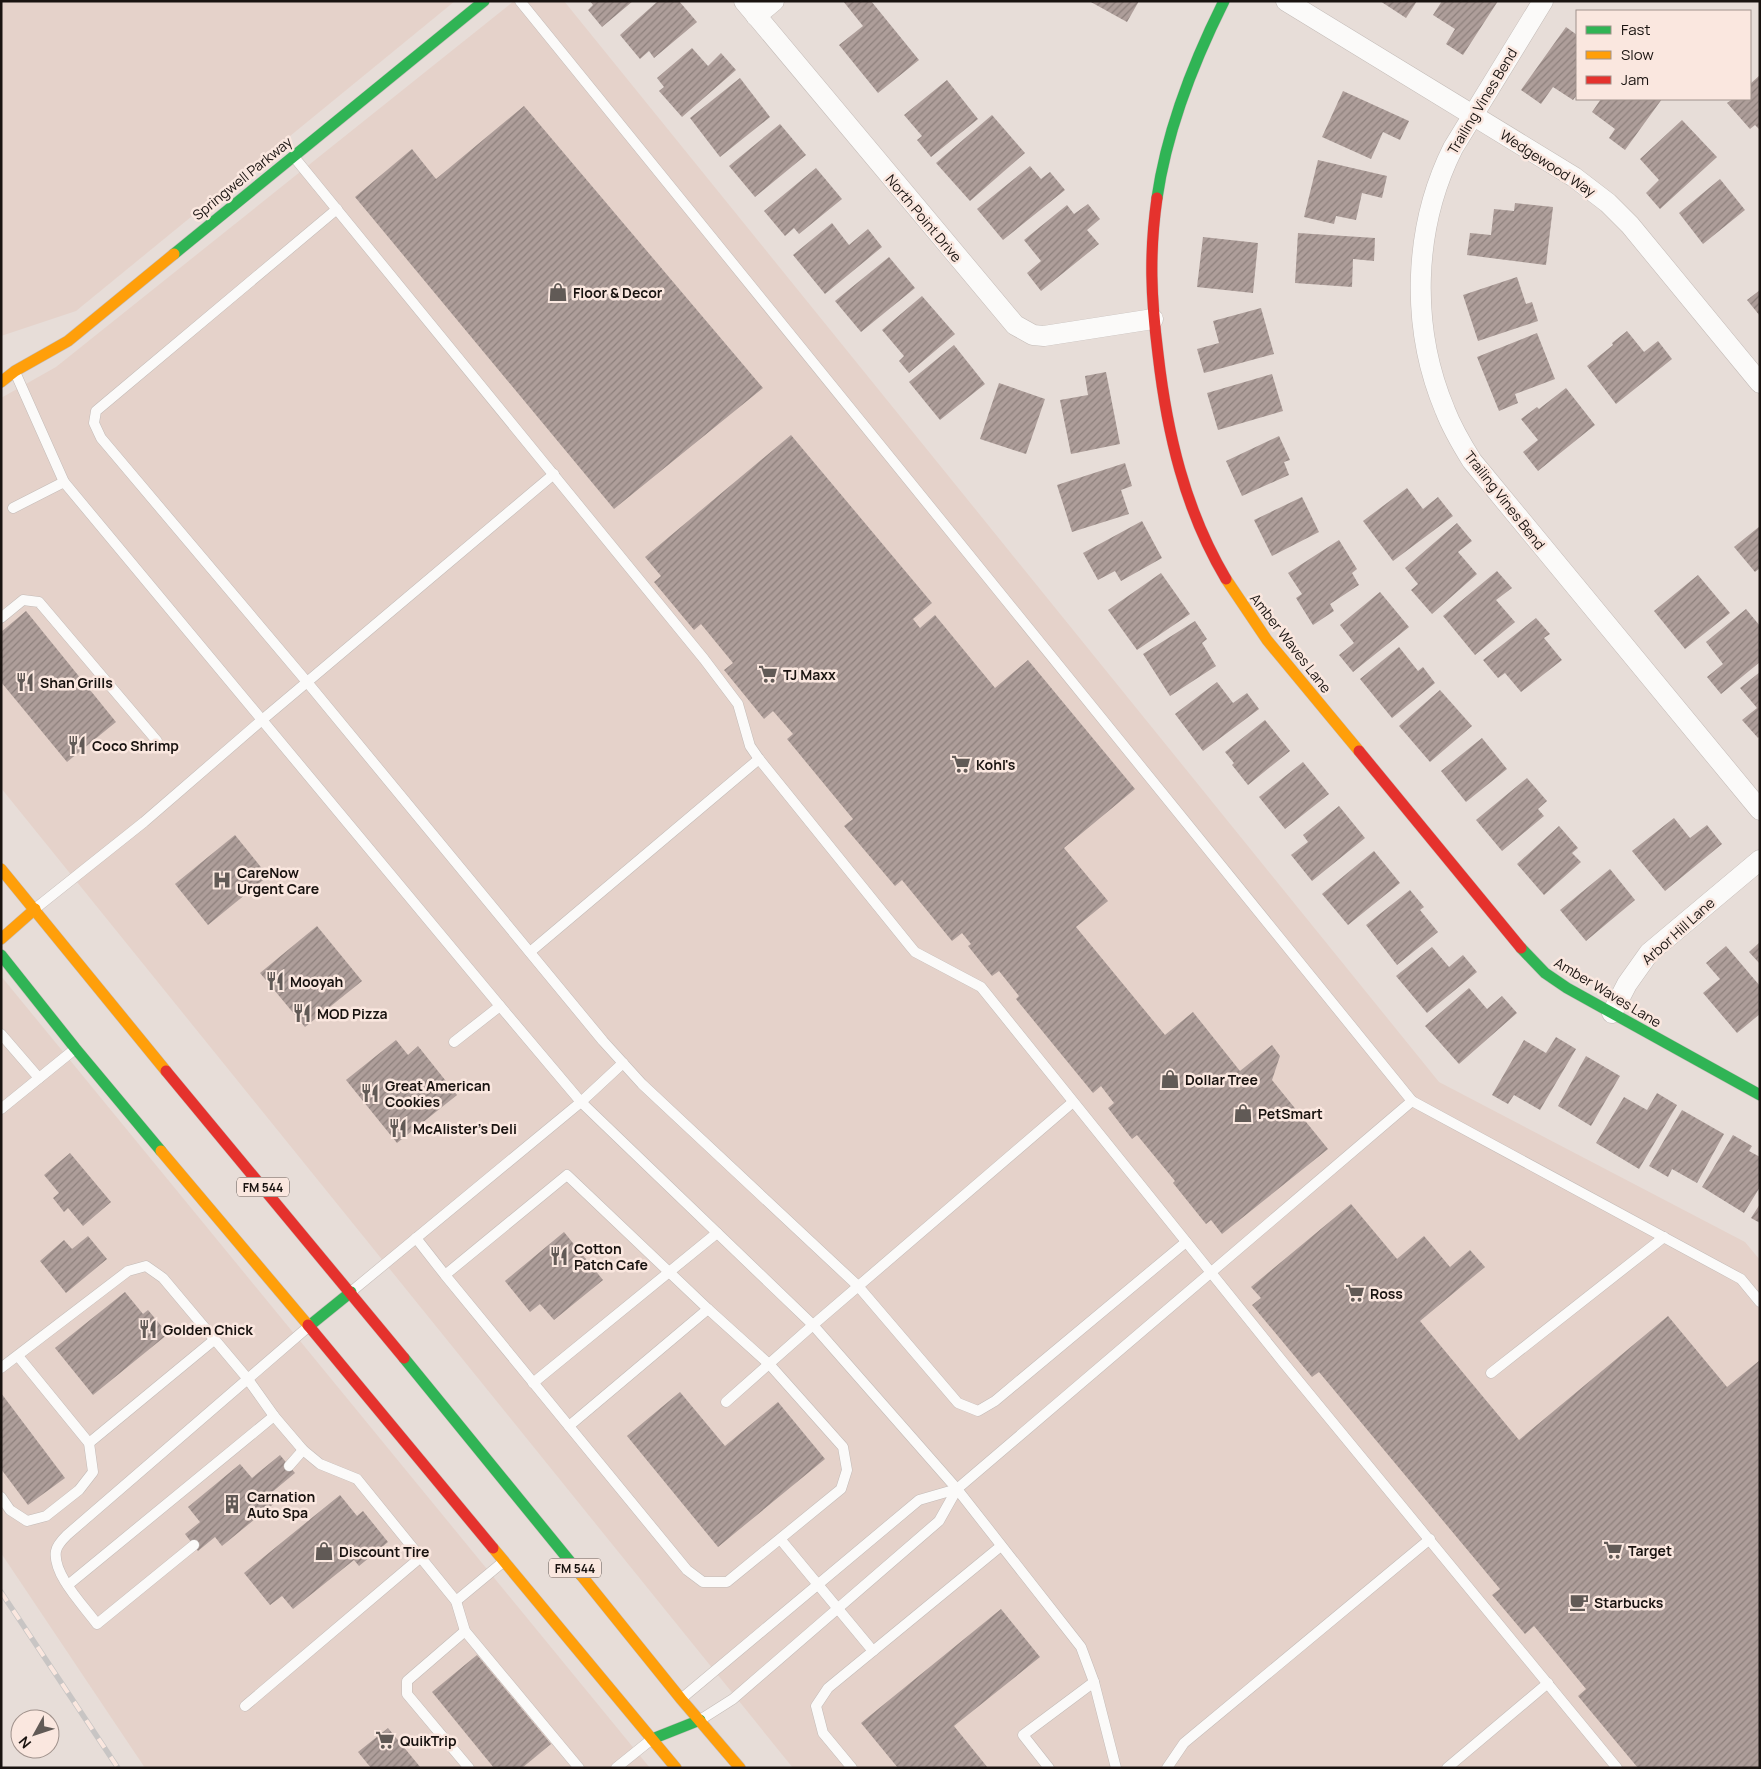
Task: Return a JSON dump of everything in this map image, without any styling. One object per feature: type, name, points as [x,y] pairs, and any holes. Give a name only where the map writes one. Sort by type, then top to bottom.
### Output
[{"type":"main road","name":"Springwell Parkway","points":[[1,382],[15,371],[68,341],[484,1]]},
{"type":"main road","name":"Amber Waves Lane","points":[[1224,1],[1198,53],[1178,110],[1163,167],[1154,217],[1152,250],[1153,319],[1162,390],[1172,440],[1184,483],[1202,534],[1218,566],[1267,640],[1534,963],[1555,980],[1612,1014],[1760,1095]]},
{"type":"main road","name":"Springwell Parkway","points":[[1,371],[15,371]]},
{"type":"main road","name":"FM 544","points":[[1,869],[175,1082],[351,1292],[678,1703],[700,1720],[740,1768]]},
{"type":"main road","points":[[1,939],[35,909]]},
{"type":"main road","points":[[1,955],[76,1048],[676,1768]]},
{"type":"main road","points":[[309,1326],[351,1292]]},
{"type":"main road","points":[[652,1739],[700,1720]]},
{"type":"main road","points":[[652,1739],[664,1723]]},
{"type":"street","points":[[750,9],[774,1]]},
{"type":"street","name":"Wedgewood Way","points":[[1286,1],[1574,178],[1608,203],[1630,225],[1760,383]]},
{"type":"street","name":"Trailing Vines Bend","points":[[1543,1],[1453,148],[1441,172],[1426,228],[1422,258],[1421,291],[1428,354],[1444,410],[1472,461],[1760,810]]},
{"type":"street","name":"North Point Drive","points":[[750,9],[1014,325],[1033,335],[1044,336],[1153,319]]},
{"type":"street","name":"Arbor Hill Lane","points":[[1612,1014],[1627,984],[1649,954],[1760,860]]},
{"type":"lane","points":[[520,1],[1412,1101],[1741,1279],[1760,1302]]},
{"type":"lane","points":[[293,156],[704,658],[738,704],[750,746],[758,759],[915,952],[982,987],[1210,1273],[1618,1768]]},
{"type":"lane","points":[[337,209],[96,411],[94,423],[101,438],[307,682],[603,1041],[642,1084],[858,1286],[958,1403],[978,1411],[995,1401],[1186,1242]]},
{"type":"lane","points":[[15,371],[64,482],[500,1006],[581,1102],[813,1325],[957,1489],[1081,1647],[1094,1682],[1116,1768]]},
{"type":"lane","points":[[35,909],[144,822],[554,474]]},
{"type":"lane","points":[[13,508],[64,482]]},
{"type":"lane","points":[[1,618],[23,600],[39,602],[157,741]]},
{"type":"lane","points":[[530,952],[758,759]]},
{"type":"lane","points":[[454,1042],[500,1006]]},
{"type":"lane","points":[[1,1034],[39,1078]]},
{"type":"lane","points":[[1,1108],[76,1048]]},
{"type":"lane","points":[[351,1292],[581,1102],[624,1063]]},
{"type":"lane","points":[[700,1720],[733,1699],[940,1521],[957,1489],[1412,1101]]},
{"type":"lane","points":[[726,1402],[858,1286],[1074,1102]]},
{"type":"lane","points":[[416,1238],[445,1275],[533,1383],[687,1570],[703,1582],[728,1582],[842,1489],[847,1470],[843,1447],[770,1365],[567,1175],[445,1275]]},
{"type":"lane","points":[[533,1383],[717,1233]]},
{"type":"lane","points":[[1491,1373],[1664,1237]]},
{"type":"lane","points":[[1,1368],[128,1271],[146,1266],[163,1278],[247,1378],[274,1416],[303,1450],[320,1464],[357,1480],[456,1601],[465,1631],[579,1768]]},
{"type":"lane","points":[[569,1426],[708,1309]]},
{"type":"lane","points":[[194,1545],[97,1624],[68,1585],[56,1565],[56,1549],[67,1535],[309,1326]]},
{"type":"lane","points":[[89,1443],[214,1340]]},
{"type":"lane","points":[[1,1497],[10,1510],[27,1520],[46,1516],[79,1490],[93,1472],[89,1443],[18,1356]]},
{"type":"lane","points":[[68,1585],[274,1416]]},
{"type":"lane","points":[[289,1466],[303,1450]]},
{"type":"lane","points":[[678,1703],[919,1500],[957,1489]]},
{"type":"lane","points":[[1167,1768],[1184,1743],[1430,1539]]},
{"type":"lane","points":[[781,1540],[873,1651]]},
{"type":"lane","points":[[852,1768],[823,1732],[816,1706],[828,1688],[1001,1546]]},
{"type":"lane","points":[[245,1706],[421,1557]]},
{"type":"lane","points":[[456,1601],[504,1561]]},
{"type":"lane","points":[[465,1631],[407,1681],[407,1694],[469,1768]]},
{"type":"lane","points":[[1049,1768],[1023,1735],[1094,1682]]},
{"type":"lane","points":[[1447,1768],[1548,1683]]},
{"type":"lane","points":[[616,1768],[652,1739]]},
{"type":"shaded area","points":[[1,1],[455,1],[76,311],[1,336]]},
{"type":"shaded area","points":[[514,1],[564,1],[1439,1082],[1745,1242],[1760,1260],[1760,1768],[793,1768],[1,788],[1,398],[56,367]]},
{"type":"shaded area","points":[[1,976],[650,1768],[145,1768],[1,1553]]},
{"type":"building","points":[[590,1],[633,1],[602,27],[588,10],[593,5]]},
{"type":"building","points":[[658,1],[679,1],[697,22],[654,58],[649,51],[640,59],[620,35]]},
{"type":"building","points":[[843,1],[871,1],[919,60],[878,93],[839,45],[863,26]]},
{"type":"building","points":[[1089,1],[1139,1],[1127,22]]},
{"type":"building","points":[[1380,1],[1417,1],[1406,18]]},
{"type":"building","points":[[1442,1],[1498,1],[1463,55],[1446,44],[1455,29],[1433,15]]},
{"type":"building","points":[[1566,27],[1576,34],[1576,96],[1573,100],[1553,87],[1541,104],[1521,90]]},
{"type":"building","points":[[692,48],[708,66],[721,53],[736,70],[682,117],[659,91],[664,87],[657,78]]},
{"type":"building","points":[[1760,75],[1760,130],[1755,125],[1750,129],[1727,103],[1732,100],[1751,100],[1751,83]]},
{"type":"building","points":[[740,78],[770,117],[720,157],[690,118]]},
{"type":"building","points":[[947,80],[978,119],[931,157],[917,140],[922,136],[904,115]]},
{"type":"building","points":[[1343,91],[1409,121],[1400,140],[1383,132],[1371,159],[1322,137]]},
{"type":"building","points":[[1600,100],[1661,100],[1625,150],[1609,138],[1615,129],[1592,112]]},
{"type":"building","name":"Floor & Decor","points":[[524,106],[763,388],[614,509],[355,197],[412,149],[436,179]]},
{"type":"building","points":[[992,115],[1025,153],[970,201],[936,163]]},
{"type":"building","points":[[1682,120],[1717,157],[1660,209],[1646,193],[1659,180],[1640,159]]},
{"type":"building","points":[[780,124],[806,155],[755,197],[729,166]]},
{"type":"building","points":[[1318,160],[1387,176],[1382,198],[1362,193],[1356,220],[1336,216],[1334,224],[1304,217]]},
{"type":"building","points":[[1030,166],[1041,179],[1050,172],[1065,190],[1003,240],[977,209]]},
{"type":"building","points":[[816,168],[842,199],[799,234],[794,228],[785,236],[764,211]]},
{"type":"building","points":[[1720,179],[1745,210],[1703,244],[1679,213]]},
{"type":"building","points":[[1515,203],[1553,207],[1546,265],[1467,255],[1470,233],[1491,235],[1494,209],[1514,211]]},
{"type":"building","points":[[1088,204],[1100,219],[1087,230],[1099,244],[1041,291],[1027,273],[1041,261],[1024,240],[1067,205],[1074,214]]},
{"type":"building","points":[[832,223],[849,245],[868,229],[882,247],[825,294],[793,255]]},
{"type":"building","points":[[1298,233],[1375,238],[1374,261],[1353,259],[1352,287],[1295,283]]},
{"type":"building","points":[[1203,237],[1258,243],[1253,293],[1197,287]]},
{"type":"building","points":[[889,257],[915,288],[861,332],[835,301]]},
{"type":"building","points":[[1517,277],[1526,304],[1532,302],[1538,321],[1478,341],[1463,295]]},
{"type":"building","points":[[1760,290],[1760,316],[1747,300]]},
{"type":"building","points":[[922,296],[955,334],[909,373],[899,361],[904,356],[882,330]]},
{"type":"building","points":[[1261,308],[1274,354],[1204,373],[1197,349],[1219,343],[1213,321]]},
{"type":"building","points":[[1627,331],[1644,352],[1658,341],[1672,359],[1616,404],[1587,366]]},
{"type":"building","points":[[1537,333],[1555,379],[1515,394],[1518,403],[1499,411],[1477,357]]},
{"type":"building","points":[[954,345],[985,384],[940,420],[909,382]]},
{"type":"building","points":[[1106,372],[1120,444],[1071,454],[1060,400],[1088,395],[1085,376]]},
{"type":"building","points":[[1272,374],[1283,411],[1218,430],[1207,393]]},
{"type":"building","points":[[999,383],[1045,399],[1026,454],[980,439]]},
{"type":"building","points":[[1566,388],[1595,425],[1538,471],[1523,452],[1538,440],[1521,419],[1537,407],[1539,409]]},
{"type":"building","points":[[791,435],[932,603],[913,619],[920,628],[935,615],[995,688],[1028,660],[1135,789],[1064,848],[1108,901],[1076,927],[1165,1035],[1193,1012],[1240,1071],[1272,1045],[1280,1056],[1272,1080],[1328,1149],[1222,1234],[1211,1220],[1206,1224],[1173,1183],[1175,1181],[1137,1135],[1132,1139],[1108,1108],[1114,1103],[1101,1086],[1093,1093],[1016,999],[1019,996],[999,971],[992,976],[968,946],[971,944],[962,933],[952,941],[902,880],[895,886],[844,826],[853,819],[787,739],[793,734],[773,711],[764,719],[724,670],[733,663],[701,624],[694,630],[654,582],[661,576],[645,557]]},
{"type":"building","points":[[1279,436],[1290,460],[1284,462],[1289,475],[1242,496],[1226,461]]},
{"type":"building","points":[[1125,463],[1132,486],[1121,490],[1129,514],[1072,532],[1057,485]]},
{"type":"building","points":[[1407,488],[1423,509],[1438,497],[1453,516],[1393,561],[1363,521]]},
{"type":"building","points":[[1302,497],[1319,532],[1272,556],[1254,520]]},
{"type":"building","points":[[1142,521],[1162,558],[1121,581],[1115,571],[1098,580],[1083,553]]},
{"type":"building","points":[[1457,523],[1472,541],[1458,552],[1477,574],[1432,614],[1411,590],[1418,584],[1405,568]]},
{"type":"building","points":[[1760,526],[1760,568],[1755,572],[1734,547]]},
{"type":"building","points":[[1339,540],[1357,569],[1352,573],[1359,585],[1330,604],[1334,611],[1313,625],[1296,598],[1302,594],[1288,573]]},
{"type":"building","points":[[1497,571],[1512,588],[1496,600],[1515,622],[1475,655],[1443,616]]},
{"type":"building","points":[[1161,573],[1190,614],[1137,650],[1108,610]]},
{"type":"building","points":[[1698,575],[1730,613],[1685,649],[1654,611]]},
{"type":"building","points":[[1380,592],[1409,627],[1353,672],[1339,655],[1354,643],[1340,625]]},
{"type":"building","points":[[1746,609],[1760,626],[1760,662],[1721,694],[1707,677],[1723,664],[1706,642]]},
{"type":"building","points":[[26,611],[116,722],[67,762],[1,682],[1,632]]},
{"type":"building","points":[[1536,618],[1550,634],[1544,638],[1562,660],[1521,692],[1505,673],[1498,678],[1483,660]]},
{"type":"building","points":[[1195,621],[1207,639],[1202,643],[1216,666],[1170,696],[1143,654]]},
{"type":"building","points":[[1399,647],[1418,671],[1423,667],[1435,683],[1392,718],[1360,679]]},
{"type":"building","points":[[1760,672],[1760,736],[1758,738],[1742,720],[1757,708],[1740,688]]},
{"type":"building","points":[[1217,682],[1233,703],[1247,693],[1259,709],[1203,751],[1175,714]]},
{"type":"building","points":[[1440,690],[1472,726],[1430,762],[1399,726]]},
{"type":"building","points":[[1265,720],[1290,751],[1248,785],[1232,765],[1234,763],[1225,752]]},
{"type":"building","points":[[1482,738],[1507,769],[1466,802],[1441,771]]},
{"type":"building","points":[[1303,762],[1329,794],[1285,829],[1259,797]]},
{"type":"building","points":[[1527,778],[1547,801],[1538,809],[1544,816],[1502,851],[1476,820]]},
{"type":"building","points":[[1339,806],[1365,838],[1312,881],[1291,855],[1308,842],[1303,835]]},
{"type":"building","points":[[1674,818],[1690,838],[1707,825],[1722,844],[1665,891],[1632,851]]},
{"type":"building","points":[[1559,826],[1578,848],[1572,853],[1581,862],[1544,895],[1517,864]]},
{"type":"building","name":"CareNow Urgent Care","points":[[235,835],[268,876],[208,925],[175,884]]},
{"type":"building","points":[[1374,851],[1400,883],[1348,925],[1322,894]]},
{"type":"building","points":[[1610,869],[1635,900],[1586,941],[1560,910]]},
{"type":"building","points":[[1410,890],[1424,907],[1420,910],[1438,932],[1397,965],[1366,925]]},
{"type":"building","points":[[317,926],[362,981],[305,1027],[260,973]]},
{"type":"building","points":[[1760,942],[1760,964],[1749,952]]},
{"type":"building","points":[[1726,946],[1760,986],[1760,1014],[1737,1033],[1703,993],[1720,979],[1706,963]]},
{"type":"building","points":[[1432,947],[1449,967],[1463,955],[1477,972],[1427,1013],[1396,976]]},
{"type":"building","points":[[1469,988],[1487,1009],[1502,996],[1517,1013],[1459,1064],[1425,1026]]},
{"type":"building","points":[[1556,1037],[1576,1049],[1540,1110],[1514,1095],[1508,1104],[1492,1095],[1524,1040],[1546,1053]]},
{"type":"building","points":[[396,1040],[408,1055],[418,1046],[457,1095],[397,1143],[346,1080]]},
{"type":"building","points":[[1586,1056],[1620,1076],[1591,1126],[1558,1106]]},
{"type":"building","points":[[1657,1093],[1677,1105],[1639,1169],[1596,1143],[1624,1097],[1647,1110]]},
{"type":"building","points":[[1682,1110],[1724,1134],[1697,1183],[1672,1169],[1668,1177],[1649,1166]]},
{"type":"building","points":[[1733,1135],[1752,1146],[1749,1151],[1760,1157],[1760,1187],[1744,1213],[1702,1187]]},
{"type":"building","points":[[70,1153],[111,1202],[83,1226],[68,1208],[64,1212],[53,1198],[59,1193],[44,1175]]},
{"type":"building","name":"Target","points":[[1351,1204],[1397,1259],[1424,1236],[1450,1267],[1470,1250],[1485,1267],[1420,1321],[1519,1440],[1668,1316],[1727,1387],[1760,1360],[1760,1768],[1638,1768],[1578,1696],[1586,1689],[1534,1626],[1525,1634],[1492,1595],[1500,1589],[1319,1372],[1312,1377],[1252,1305],[1261,1298],[1251,1287]]},
{"type":"building","points":[[1760,1204],[1760,1223],[1751,1218]]},
{"type":"building","name":"Cotton Patch Cafe","points":[[564,1232],[603,1280],[554,1320],[540,1304],[530,1312],[505,1281]]},
{"type":"building","points":[[88,1236],[107,1259],[66,1293],[40,1261],[64,1240],[72,1249]]},
{"type":"building","points":[[125,1292],[143,1314],[148,1310],[168,1334],[93,1395],[55,1348]]},
{"type":"building","points":[[680,1392],[725,1446],[778,1402],[825,1459],[718,1547],[627,1436]]},
{"type":"building","points":[[1,1393],[65,1478],[28,1505],[1,1469]]},
{"type":"building","name":"Carnation Auto Spa","points":[[280,1455],[295,1473],[271,1493],[277,1501],[222,1546],[215,1537],[198,1551],[185,1534],[200,1522],[188,1507],[240,1464],[252,1478]]},
{"type":"building","name":"Discount Tire","points":[[340,1495],[357,1516],[363,1511],[388,1542],[359,1566],[354,1560],[293,1609],[282,1596],[270,1605],[244,1573]]},
{"type":"building","points":[[1001,1609],[1040,1657],[954,1726],[988,1768],[898,1768],[861,1723]]},
{"type":"building","name":"QuikTrip","points":[[477,1655],[551,1744],[522,1768],[494,1768],[432,1692]]},
{"type":"building","name":"QuikTrip","points":[[388,1728],[421,1768],[371,1768],[358,1752]]},
{"type":"railway","points":[[1,1592],[118,1768]]},
{"type":"traffic: fast","points":[[174,254],[484,1]]},
{"type":"traffic: fast","points":[[1157,198],[1161,172],[1174,122],[1192,72],[1224,1]]},
{"type":"traffic: fast","points":[[1521,948],[1545,973],[1567,988],[1760,1095]]},
{"type":"traffic: fast","points":[[1,955],[161,1151]]},
{"type":"traffic: fast","points":[[309,1326],[351,1292]]},
{"type":"traffic: fast","points":[[404,1358],[581,1575]]},
{"type":"traffic: fast","points":[[652,1739],[700,1720]]},
{"type":"traffic: slow","points":[[1,382],[15,371],[68,341],[174,254]]},
{"type":"traffic: slow","points":[[1226,579],[1267,640],[1359,751]]},
{"type":"traffic: slow","points":[[1,869],[166,1071]]},
{"type":"traffic: slow","points":[[1,939],[35,909]]},
{"type":"traffic: slow","points":[[161,1151],[308,1325]]},
{"type":"traffic: slow","points":[[493,1548],[676,1768]]},
{"type":"traffic: slow","points":[[581,1575],[681,1699],[740,1768]]},
{"type":"traffic: jam","points":[[1157,198],[1154,218],[1152,295],[1167,413],[1180,470],[1189,498],[1199,526],[1226,579]]},
{"type":"traffic: jam","points":[[1359,751],[1521,948]]},
{"type":"traffic: jam","points":[[166,1071],[404,1358]]},
{"type":"traffic: jam","points":[[308,1325],[493,1548]]},
{"type":"place","name":"Floor & Decor","points":[[558,292]]},
{"type":"place","name":"TJ Maxx","points":[[768,674]]},
{"type":"place","name":"Shan Grills","points":[[25,682]]},
{"type":"place","name":"Coco Shrimp","points":[[77,745]]},
{"type":"place","name":"Kohl's","points":[[961,764]]},
{"type":"place","name":"CareNow Urgent Care","points":[[222,880]]},
{"type":"place","name":"Mooyah","points":[[275,981]]},
{"type":"place","name":"MOD Pizza","points":[[302,1013]]},
{"type":"place","name":"Dollar Tree","points":[[1170,1079]]},
{"type":"place","name":"Great American Cookies","points":[[370,1093]]},
{"type":"place","name":"PetSmart","points":[[1243,1113]]},
{"type":"place","name":"McAlister's Deli","points":[[398,1128]]},
{"type":"place","name":"Cotton Patch Cafe","points":[[559,1256]]},
{"type":"place","name":"Ross","points":[[1355,1293]]},
{"type":"place","name":"Golden Chick","points":[[148,1329]]},
{"type":"place","name":"Carnation Auto Spa","points":[[232,1504]]},
{"type":"place","name":"Target","points":[[1613,1550]]},
{"type":"place","name":"Discount Tire","points":[[324,1551]]},
{"type":"place","name":"Starbucks","points":[[1579,1602]]},
{"type":"place","name":"QuikTrip","points":[[385,1740]]}]
